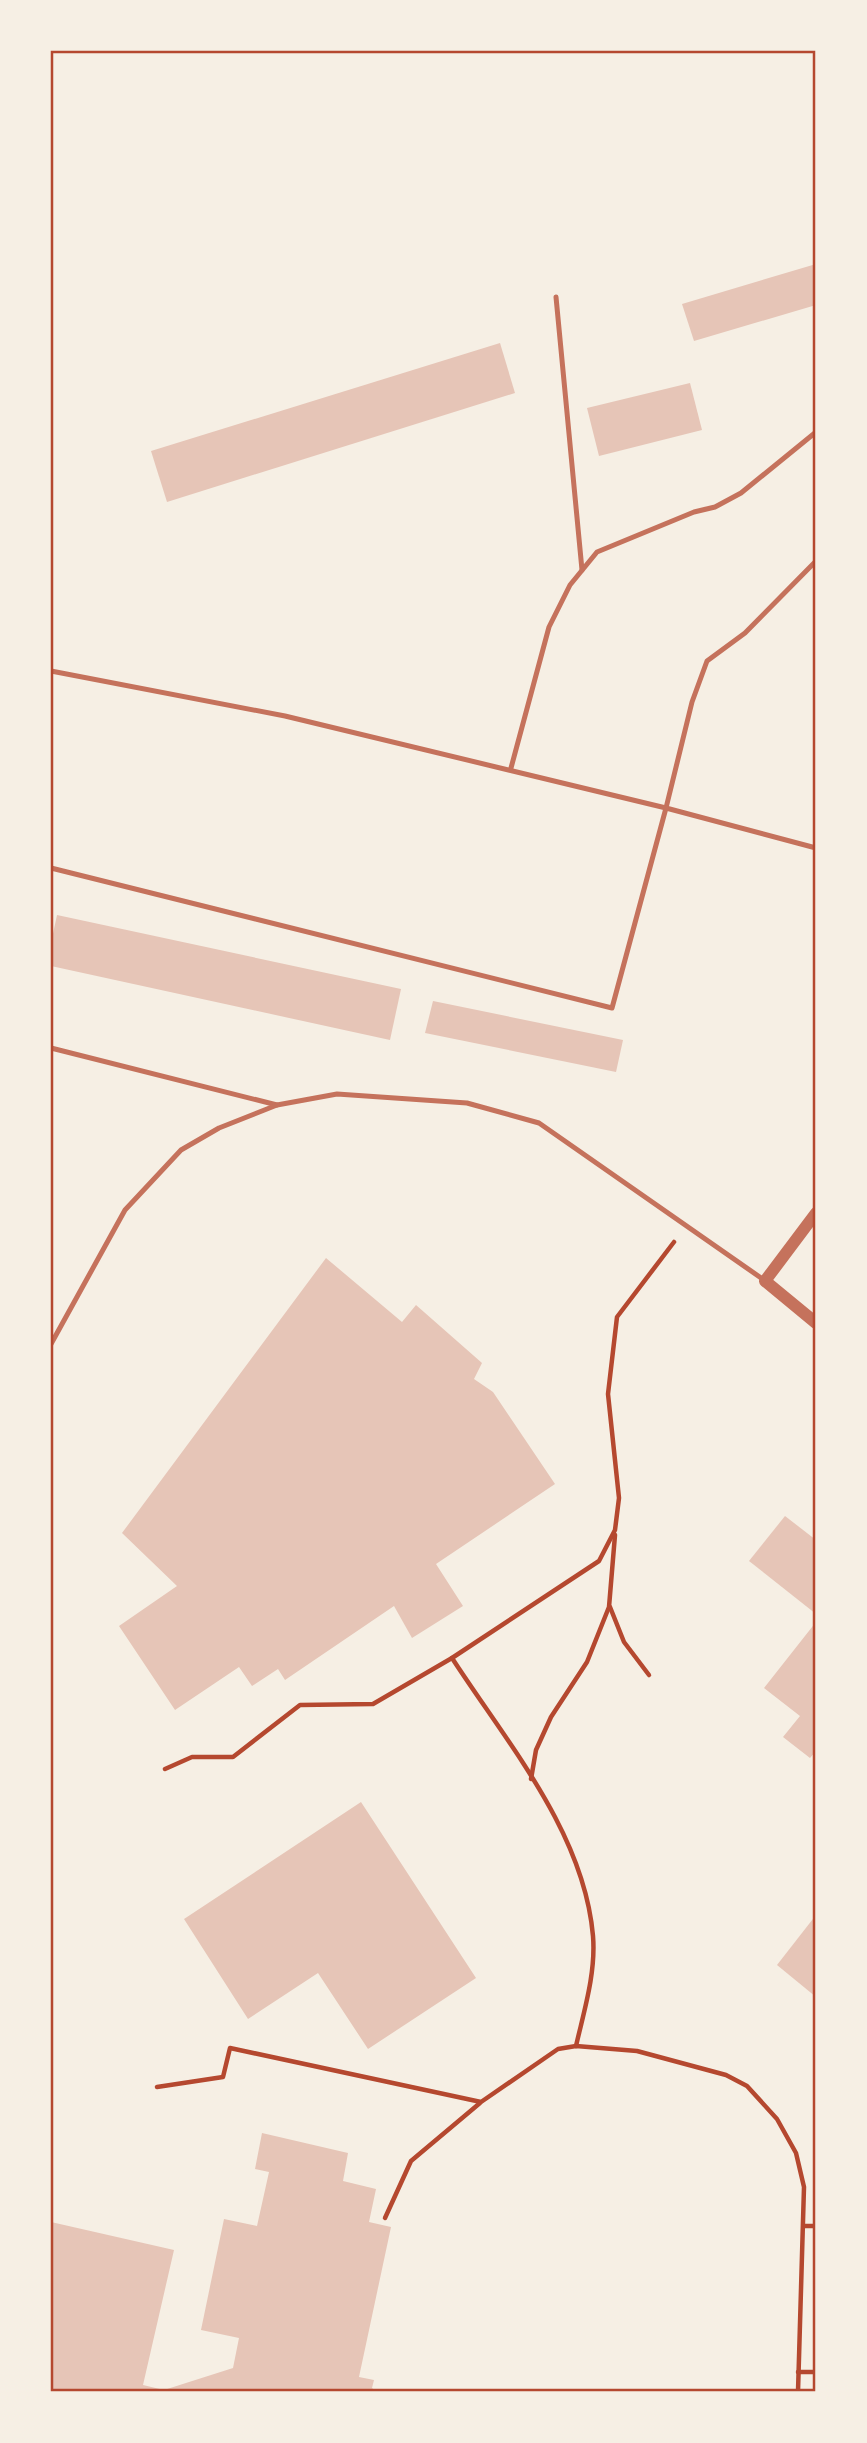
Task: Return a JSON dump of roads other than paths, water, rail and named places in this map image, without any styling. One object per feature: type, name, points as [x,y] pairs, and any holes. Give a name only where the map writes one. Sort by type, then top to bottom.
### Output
[{"type":"street","points":[[816,1213],[765,1281],[816,1323]]},
{"type":"lane","points":[[556,297],[582,570]]},
{"type":"lane","points":[[512,768],[549,627],[570,585],[597,552],[694,512],[715,507],[741,493],[816,432]]},
{"type":"lane","points":[[51,869],[612,1008],[666,808],[691,702],[708,661],[746,633],[816,561]]},
{"type":"lane","points":[[51,671],[285,716],[512,768],[816,848]]},
{"type":"lane","points":[[51,1048],[277,1105]]},
{"type":"lane","points":[[51,1345],[125,1210],[181,1150],[219,1128],[277,1105],[337,1094],[467,1103],[539,1124],[765,1281]]}]
